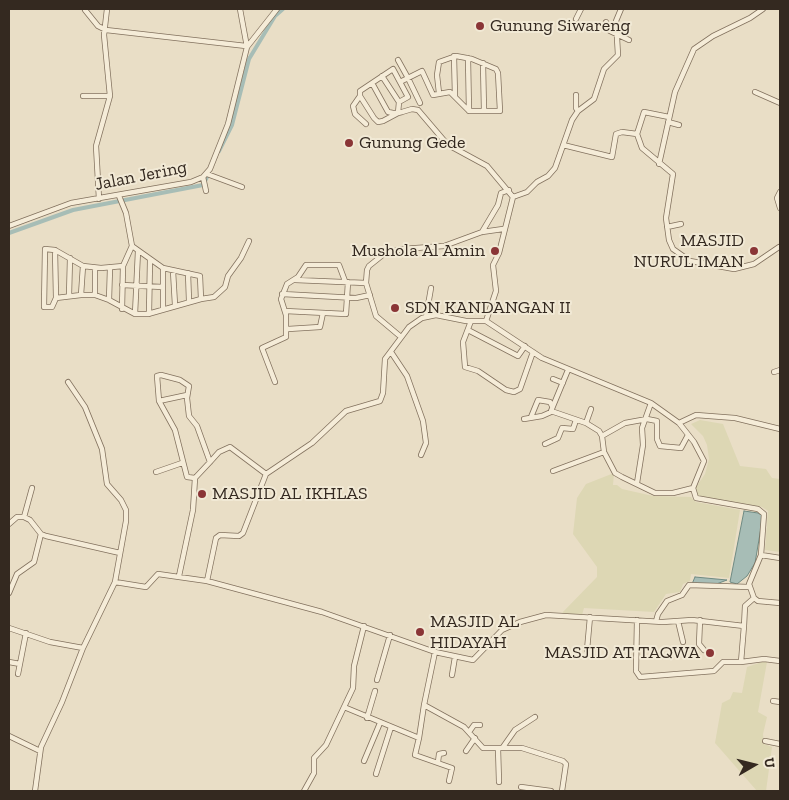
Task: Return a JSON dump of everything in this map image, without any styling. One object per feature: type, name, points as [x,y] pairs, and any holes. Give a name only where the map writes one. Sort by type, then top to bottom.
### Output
[{"type":"street","points":[[100,199],[96,146],[110,96],[104,35],[107,9]]},
{"type":"street","points":[[240,9],[247,46]]},
{"type":"street","points":[[247,46],[277,9]]},
{"type":"street","points":[[576,18],[581,9]]},
{"type":"street","points":[[513,197],[527,192],[537,182],[548,176],[559,160],[572,120],[578,111],[594,99],[604,69],[618,55],[616,21],[621,9]]},
{"type":"street","points":[[659,164],[675,92],[694,49],[713,36],[750,18],[763,9]]},
{"type":"street","points":[[85,10],[98,26],[106,30],[247,46]]},
{"type":"street","points":[[606,22],[608,29],[629,40]]},
{"type":"street","name":"Jalan Jering","points":[[9,226],[71,203],[100,199],[119,200],[206,177],[228,124],[247,46]]},
{"type":"street","points":[[454,56],[454,96]]},
{"type":"street","points":[[400,82],[422,71],[434,95],[450,92],[469,111],[500,111],[500,80],[496,69],[468,58],[454,56],[439,62],[437,75],[439,93]]},
{"type":"street","points":[[468,58],[469,111]]},
{"type":"street","points":[[398,60],[420,103]]},
{"type":"street","points":[[483,63],[484,111]]},
{"type":"street","points":[[366,124],[355,114],[353,106],[360,96],[360,91],[392,69],[408,97],[399,102]]},
{"type":"street","points":[[382,76],[399,102],[398,112]]},
{"type":"street","points":[[372,83],[388,112],[418,110],[446,144]]},
{"type":"street","points":[[755,92],[780,103]]},
{"type":"street","points":[[576,95],[576,108],[578,111]]},
{"type":"street","points":[[83,96],[110,96]]},
{"type":"street","points":[[360,96],[378,122],[398,112]]},
{"type":"street","points":[[679,125],[668,119],[644,112],[637,134],[640,146],[673,176],[666,211],[671,245],[679,254],[690,261],[719,268],[734,269],[748,267],[780,247]]},
{"type":"street","points":[[563,145],[612,157],[616,134],[622,132],[637,134]]},
{"type":"street","points":[[441,141],[487,166],[513,197]]},
{"type":"street","points":[[206,191],[206,177],[242,187]]},
{"type":"street","points":[[482,232],[498,205],[501,193],[508,190]]},
{"type":"street","points":[[780,192],[777,198],[780,208]]},
{"type":"street","points":[[486,321],[496,290],[493,265],[499,252],[513,197]]},
{"type":"street","points":[[119,200],[126,213],[132,246],[124,266],[122,309]]},
{"type":"street","points":[[667,227],[681,224]]},
{"type":"street","points":[[401,337],[377,317],[366,283],[367,268],[384,254],[405,248],[444,246],[482,232],[504,229]]},
{"type":"street","points":[[56,298],[95,295],[110,300],[122,309],[135,314],[149,314],[188,301],[214,297],[225,287],[228,276],[241,258],[248,241]]},
{"type":"street","points":[[132,246],[163,268],[201,277],[201,299]]},
{"type":"street","points":[[55,250],[56,298],[55,303],[50,308],[43,305],[45,250],[55,250],[83,266],[110,268],[124,266]]},
{"type":"street","points":[[135,314],[138,251]]},
{"type":"street","points":[[70,258],[70,296]]},
{"type":"street","points":[[149,314],[150,260]]},
{"type":"street","points":[[285,311],[346,314],[347,282],[338,265],[305,265],[295,280]]},
{"type":"street","points":[[81,295],[83,266]]},
{"type":"street","points":[[95,268],[95,295]]},
{"type":"street","points":[[110,268],[110,300]]},
{"type":"street","points":[[163,268],[163,309]]},
{"type":"street","points":[[174,271],[175,305]]},
{"type":"street","points":[[188,273],[188,301]]},
{"type":"street","points":[[275,382],[262,348],[284,340],[288,329],[285,311],[281,302],[282,294],[287,284],[295,280],[366,283]]},
{"type":"street","points":[[122,285],[163,287]]},
{"type":"street","points":[[426,317],[431,288]]},
{"type":"street","points":[[282,294],[348,298],[370,295]]},
{"type":"street","points":[[288,329],[320,327],[323,313]]},
{"type":"street","points":[[207,581],[216,538],[220,535],[239,536],[243,533],[266,474],[312,443],[346,411],[380,401],[383,393],[383,363],[401,337],[415,322],[426,317],[441,315],[471,321],[486,321],[533,352],[568,370],[582,372],[594,381],[651,403],[679,422],[704,461],[693,488],[693,494],[697,499],[763,512],[765,515],[761,555],[750,579],[749,587],[754,598],[758,601],[780,603]]},
{"type":"street","points":[[471,321],[463,342],[465,367],[478,371],[508,391],[520,389],[533,352]]},
{"type":"street","points":[[468,330],[518,356],[525,346]]},
{"type":"street","points":[[391,352],[407,376],[422,421],[426,443],[421,455]]},
{"type":"street","points":[[524,419],[542,416],[552,409],[568,370]]},
{"type":"street","points":[[774,372],[780,370]]},
{"type":"street","points":[[195,478],[187,477],[182,463],[176,430],[160,401],[156,378],[159,375],[186,383],[190,390],[187,395],[189,416],[197,426],[210,462]]},
{"type":"street","points":[[553,378],[563,383]]},
{"type":"street","points":[[35,791],[40,751],[74,672],[82,648],[115,582],[126,520],[126,510],[121,500],[107,484],[102,449],[85,407],[68,382]]},
{"type":"street","points":[[160,401],[187,395]]},
{"type":"street","points":[[530,417],[538,400],[550,402],[552,409],[586,423],[602,436],[604,452],[615,473],[655,493],[673,493],[693,488]]},
{"type":"street","points":[[637,483],[643,445],[642,428],[647,419],[651,403]]},
{"type":"street","points":[[586,423],[590,409]]},
{"type":"street","points":[[662,410],[662,416],[657,421],[657,439],[660,446],[681,448],[688,434]]},
{"type":"street","points":[[679,422],[696,415],[735,418],[780,429]]},
{"type":"street","points":[[602,436],[625,423],[647,419],[657,421]]},
{"type":"street","points":[[545,444],[558,438],[563,428],[572,429],[576,420]]},
{"type":"street","points":[[179,576],[192,510],[195,478],[219,452],[230,447],[266,474]]},
{"type":"street","points":[[553,471],[604,452]]},
{"type":"street","points":[[156,472],[182,463]]},
{"type":"street","points":[[24,517],[32,488]]},
{"type":"street","points":[[9,524],[17,517],[24,517],[30,520],[41,534],[120,553]]},
{"type":"street","points":[[9,593],[17,574],[34,562],[41,534]]},
{"type":"street","points":[[761,555],[780,558]]},
{"type":"street","points":[[115,582],[144,587],[149,585],[158,574],[207,581],[364,626],[435,652],[475,659],[498,633],[520,622],[551,615],[656,622],[700,620],[744,626]]},
{"type":"street","points":[[656,622],[658,614],[667,601],[682,596],[689,584],[749,587]]},
{"type":"street","points":[[741,662],[745,606],[754,598]]},
{"type":"street","points":[[588,650],[590,617]]},
{"type":"street","points":[[637,620],[636,671],[640,677],[714,671],[723,662],[764,659],[780,660]]},
{"type":"street","points":[[700,620],[699,644],[704,650]]},
{"type":"street","points":[[678,621],[683,642]]},
{"type":"street","points":[[304,791],[314,772],[314,756],[326,745],[354,684],[354,666],[364,626]]},
{"type":"street","points":[[9,629],[60,645],[82,648]]},
{"type":"street","points":[[18,674],[26,633]]},
{"type":"street","points":[[377,680],[390,635]]},
{"type":"street","points":[[435,652],[415,755],[452,768],[449,781]]},
{"type":"street","points":[[452,675],[455,657]]},
{"type":"street","points":[[9,662],[20,664]]},
{"type":"street","points":[[367,718],[375,691]]},
{"type":"street","points":[[773,701],[780,702]]},
{"type":"street","points":[[424,704],[469,732],[484,748],[522,748],[564,761],[562,791]]},
{"type":"street","points":[[344,707],[419,738]]},
{"type":"street","points":[[498,782],[500,748],[515,730],[536,717]]},
{"type":"street","points":[[364,761],[380,723]]},
{"type":"street","points":[[469,732],[474,725],[480,725]]},
{"type":"street","points":[[376,774],[391,727]]},
{"type":"street","points":[[9,736],[40,751]]},
{"type":"street","points":[[466,751],[475,738]]},
{"type":"street","points":[[764,741],[780,744]]},
{"type":"street","points":[[438,762],[439,754],[444,753]]},
{"type":"street","points":[[521,787],[551,791]]},
{"type":"shaded area","points":[[700,420],[723,424],[740,466],[766,469],[772,478],[780,479],[780,552],[765,550],[768,511],[762,507],[696,496],[696,487],[705,474],[709,459],[707,445],[703,436],[691,424]]},
{"type":"shaded area","points":[[614,473],[613,485],[617,485],[622,489],[653,496],[691,497],[696,502],[740,510],[729,578],[691,574],[690,581],[683,584],[680,592],[666,594],[654,612],[584,608],[582,615],[561,614],[597,577],[597,567],[573,534],[577,498],[586,484]]},
{"type":"shaded area","points":[[767,662],[758,712],[767,717],[763,734],[764,744],[772,747],[766,791],[757,791],[715,743],[722,703],[730,699],[733,692],[742,693],[747,667]]},
{"type":"water","points":[[744,511],[758,513],[763,516],[755,563],[747,576],[737,584],[730,582]]},
{"type":"water","points":[[695,577],[727,580],[711,586],[692,584]]},
{"type":"waterway","points":[[219,151],[232,125],[249,59],[275,16],[283,9]]},
{"type":"waterway","points":[[9,233],[73,210],[203,185],[209,173]]},
{"type":"place","name":"Gunung Siwareng","points":[[480,26]]},
{"type":"place","name":"Gunung Gede","points":[[349,143]]},
{"type":"place","name":"Mushola Al Amin","points":[[495,251]]},
{"type":"place","name":"MASJID NURUL IMAN","points":[[754,251]]},
{"type":"place","name":"SDN KANDANGAN II","points":[[395,308]]},
{"type":"place","name":"MASJID AL IKHLAS","points":[[202,494]]},
{"type":"place","name":"MASJID AL HIDAYAH","points":[[420,632]]},
{"type":"place","name":"MASJID AT TAQWA","points":[[710,653]]}]
